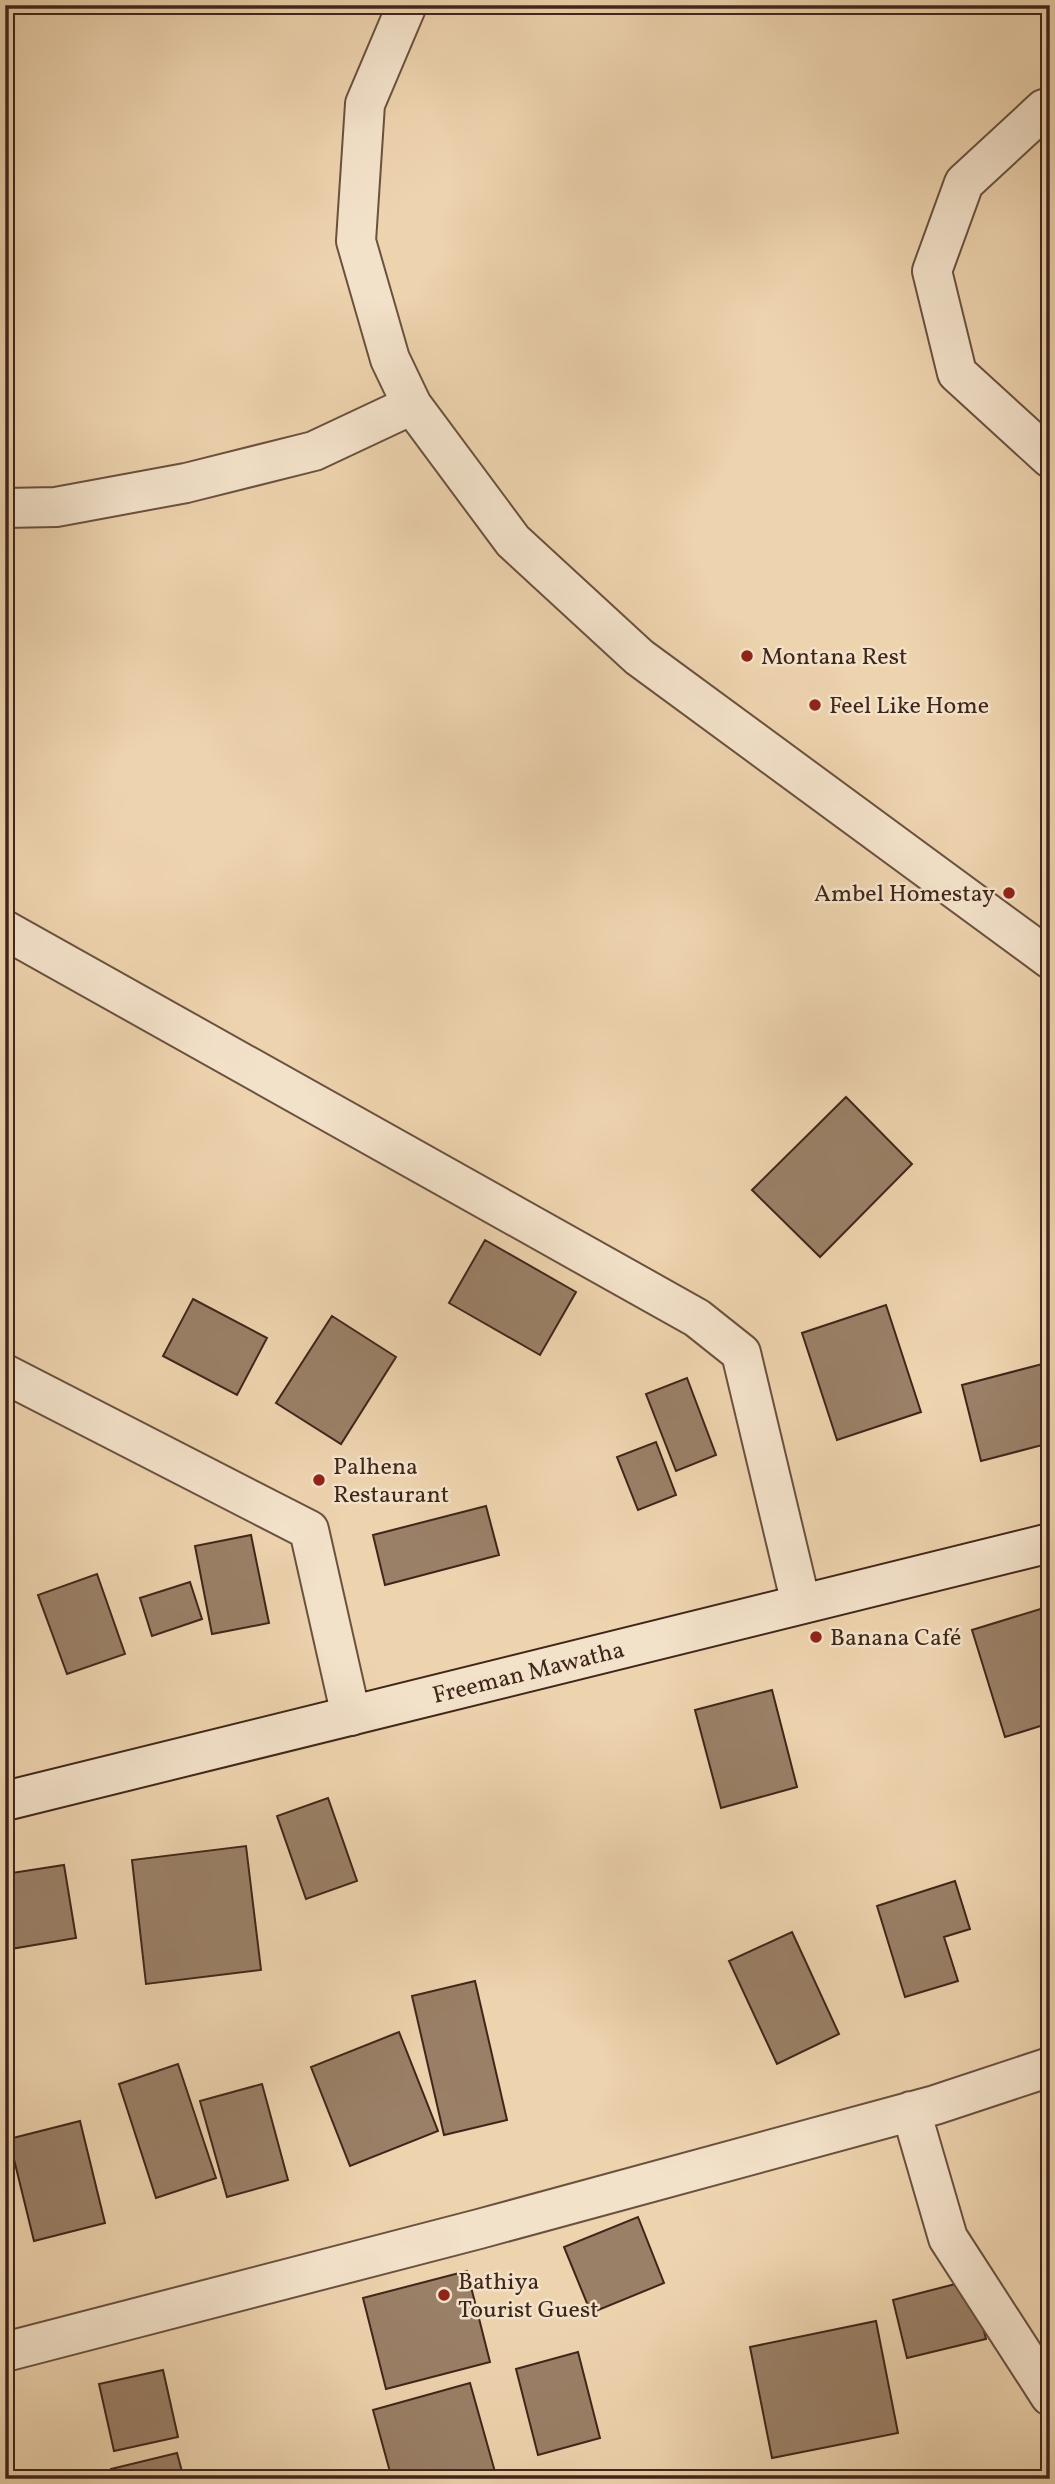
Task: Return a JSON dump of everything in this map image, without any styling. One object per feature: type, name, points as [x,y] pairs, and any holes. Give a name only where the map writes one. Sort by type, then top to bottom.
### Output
[{"type":"street","points":[[407,5],[365,104],[356,241],[390,359],[412,405],[513,541],[639,657],[1050,959]]},
{"type":"street","points":[[1050,113],[1044,108],[964,183],[933,271],[957,373],[1050,458]]},
{"type":"street","points":[[5,508],[56,507],[186,483],[314,451],[412,405]]},
{"type":"street","points":[[5,930],[697,1318],[741,1353],[801,1604]]},
{"type":"street","points":[[5,1374],[309,1530],[351,1716]]},
{"type":"street","name":"Freeman Mawatha","points":[[5,1801],[1050,1543]]},
{"type":"street","points":[[5,2352],[478,2229],[911,2111],[1050,2067]]},
{"type":"street","points":[[911,2111],[948,2238],[1050,2396]]},
{"type":"building","points":[[846,1097],[912,1164],[820,1257],[752,1190]]},
{"type":"building","points":[[485,1240],[576,1292],[540,1355],[449,1303]]},
{"type":"building","points":[[193,1299],[267,1338],[237,1395],[163,1356]]},
{"type":"building","points":[[886,1305],[921,1412],[837,1440],[802,1333]]},
{"type":"building","points":[[332,1316],[396,1357],[341,1444],[276,1403]]},
{"type":"building","points":[[1050,1362],[1050,1443],[981,1461],[962,1385]]},
{"type":"building","points":[[687,1378],[716,1455],[676,1471],[646,1394]]},
{"type":"building","points":[[656,1442],[676,1495],[638,1510],[617,1457]]},
{"type":"building","points":[[486,1506],[499,1555],[385,1585],[373,1535]]},
{"type":"building","points":[[251,1535],[269,1623],[212,1634],[195,1546]]},
{"type":"building","points":[[97,1574],[125,1654],[67,1674],[38,1595]]},
{"type":"building","points":[[190,1582],[202,1619],[152,1636],[140,1598]]},
{"type":"building","points":[[1050,1606],[1050,1723],[1005,1737],[972,1630]]},
{"type":"building","points":[[772,1690],[797,1787],[721,1808],[695,1710]]},
{"type":"building","points":[[328,1798],[357,1881],[306,1899],[277,1816]]},
{"type":"building","points":[[246,1846],[261,1970],[146,1984],[132,1860]]},
{"type":"building","points":[[64,1865],[76,1938],[5,1950],[5,1874]]},
{"type":"building","points":[[955,1881],[970,1929],[944,1937],[958,1981],[905,1997],[877,1906]]},
{"type":"building","points":[[792,1932],[839,2034],[777,2064],[729,1961]]},
{"type":"building","points":[[475,1981],[507,2120],[444,2135],[412,1996]]},
{"type":"building","points":[[399,2032],[438,2131],[350,2166],[311,2067]]},
{"type":"building","points":[[178,2064],[216,2178],[156,2198],[119,2084]]},
{"type":"building","points":[[262,2084],[288,2180],[227,2197],[200,2101]]},
{"type":"building","points":[[80,2121],[105,2223],[34,2241],[9,2139]]},
{"type":"building","points":[[638,2217],[664,2283],[591,2313],[564,2247]]},
{"type":"building","points":[[467,2271],[490,2362],[386,2389],[363,2298]]},
{"type":"building","points":[[971,2280],[986,2339],[907,2358],[893,2300]]},
{"type":"building","points":[[876,2321],[898,2433],[772,2458],[750,2347]]},
{"type":"building","points":[[578,2352],[600,2438],[538,2455],[516,2369]]},
{"type":"building","points":[[163,2370],[178,2437],[114,2451],[99,2384]]},
{"type":"building","points":[[470,2383],[497,2479],[392,2479],[373,2410]]},
{"type":"building","points":[[177,2453],[184,2479],[113,2479],[111,2469]]},
{"type":"place","name":"Montana Rest","points":[[747,656]]},
{"type":"place","name":"Feel Like Home","points":[[815,705]]},
{"type":"place","name":"Ambel Homestay","points":[[1009,893]]},
{"type":"place","name":"Palhena Restaurant","points":[[319,1480]]},
{"type":"place","name":"Banana Café","points":[[816,1637]]},
{"type":"place","name":"Bathiya Tourist Guest","points":[[444,2295]]}]
